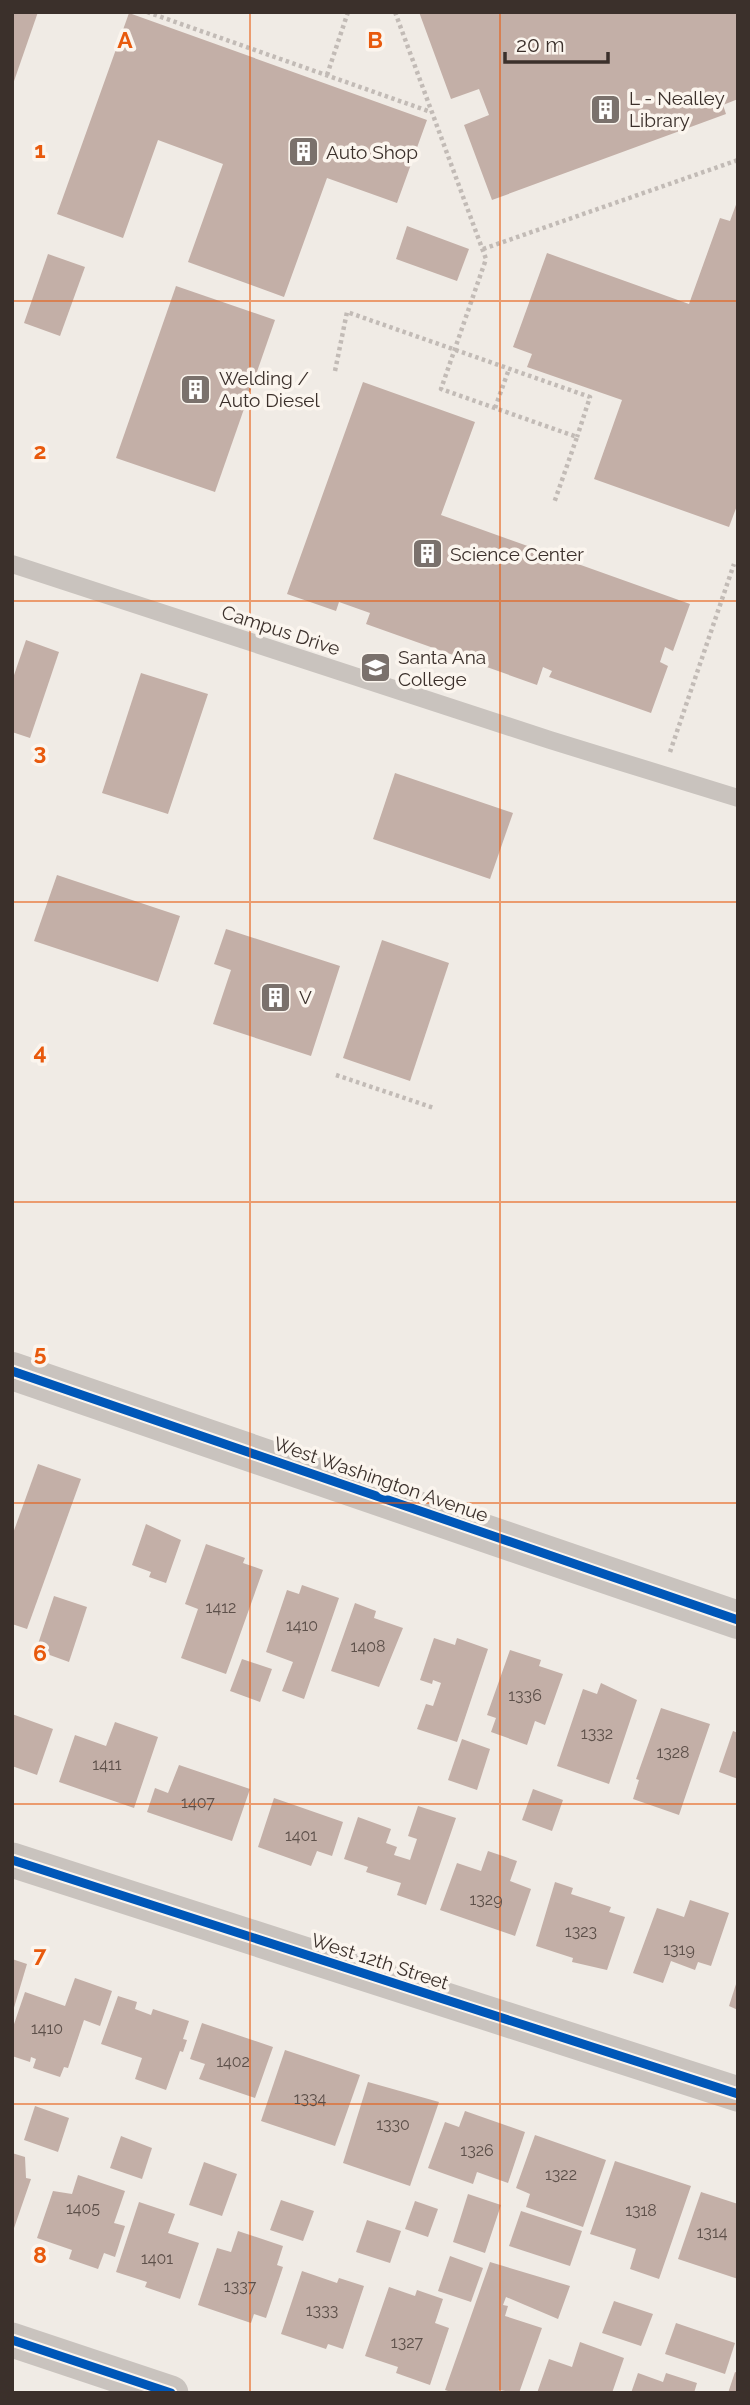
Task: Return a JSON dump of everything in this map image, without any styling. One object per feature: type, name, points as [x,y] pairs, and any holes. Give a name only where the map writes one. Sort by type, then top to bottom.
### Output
[{"type":"street","name":"West Washington Avenue","points":[[12,1371],[738,1620]]},
{"type":"street","name":"West 12th Street","points":[[12,1860],[738,2094]]},
{"type":"street","points":[[12,2340],[171,2393]]},
{"type":"lane","name":"Campus Drive","points":[[12,564],[550,740],[663,772],[738,798]]},
{"type":"path","points":[[147,12],[431,111]]},
{"type":"path","points":[[327,75],[348,12]]},
{"type":"path","points":[[395,12],[486,260],[440,389],[577,437]]},
{"type":"path","points":[[483,249],[738,160]]},
{"type":"path","points":[[335,371],[347,312],[590,397],[554,503]]},
{"type":"path","points":[[495,408],[509,369]]},
{"type":"path","points":[[663,772],[734,564]]},
{"type":"path","points":[[336,1075],[433,1108]]},
{"type":"building","points":[[12,12],[38,12],[13,84],[12,84]]},
{"type":"building","name":"L - Nealley Library","points":[[419,12],[738,12],[738,99],[723,105],[726,114],[492,200],[464,125],[489,115],[479,89],[451,99]]},
{"type":"building","name":"Auto Shop","points":[[129,13],[427,120],[397,203],[327,178],[284,297],[188,262],[223,164],[158,140],[123,238],[57,214]]},
{"type":"building","points":[[737,202],[738,503],[729,527],[594,479],[622,400],[527,367],[532,354],[513,347],[547,253],[689,304],[720,218],[730,221]]},
{"type":"building","points":[[407,226],[469,249],[457,281],[396,259]]},
{"type":"building","points":[[48,254],[85,267],[60,336],[24,323]]},
{"type":"building","name":"Welding / Auto Diesel","points":[[176,286],[275,320],[215,492],[116,458]]},
{"type":"building","name":"Science Center","points":[[363,382],[475,422],[441,515],[690,604],[673,651],[665,647],[660,662],[668,666],[651,713],[549,677],[552,671],[543,667],[537,685],[366,624],[370,613],[339,602],[336,611],[287,594]]},
{"type":"building","points":[[26,640],[59,652],[30,738],[12,732],[12,681]]},
{"type":"building","points":[[141,673],[208,694],[168,814],[102,793]]},
{"type":"building","points":[[395,773],[513,813],[490,879],[373,839]]},
{"type":"building","points":[[57,875],[180,916],[158,982],[34,941]]},
{"type":"building","name":"V","points":[[226,929],[340,966],[311,1056],[213,1024],[231,970],[214,964]]},
{"type":"building","points":[[382,940],[449,963],[410,1081],[343,1058]]},
{"type":"building","points":[[38,1464],[81,1479],[27,1629],[12,1624],[12,1536]]},
{"type":"building","points":[[146,1524],[181,1540],[166,1583],[149,1577],[151,1572],[132,1565]]},
{"type":"building","points":[[206,1544],[245,1558],[243,1563],[263,1570],[226,1674],[181,1658],[198,1609],[185,1604]]},
{"type":"building","points":[[302,1585],[339,1598],[304,1699],[282,1691],[293,1662],[266,1652],[287,1590],[299,1594]]},
{"type":"building","points":[[54,1596],[87,1607],[69,1662],[36,1650]]},
{"type":"building","points":[[355,1603],[376,1611],[374,1618],[403,1628],[379,1687],[331,1671]]},
{"type":"building","points":[[434,1638],[455,1645],[457,1638],[488,1649],[457,1742],[417,1729],[426,1704],[433,1706],[441,1683],[433,1680],[432,1684],[420,1680]]},
{"type":"building","points":[[510,1650],[541,1660],[539,1666],[563,1674],[545,1725],[535,1721],[527,1745],[491,1732],[496,1718],[487,1715]]},
{"type":"building","points":[[242,1659],[272,1669],[260,1702],[230,1691]]},
{"type":"building","points":[[601,1683],[637,1700],[609,1784],[557,1766],[583,1689],[597,1694]]},
{"type":"building","points":[[661,1708],[710,1724],[679,1815],[633,1799],[639,1780],[636,1779]]},
{"type":"building","points":[[12,1714],[53,1729],[37,1775],[12,1766]]},
{"type":"building","points":[[115,1722],[158,1737],[134,1808],[59,1782],[75,1735],[106,1746]]},
{"type":"building","points":[[733,1731],[738,1733],[738,1779],[719,1772]]},
{"type":"building","points":[[462,1739],[490,1749],[477,1790],[448,1780]]},
{"type":"building","points":[[179,1765],[250,1789],[232,1841],[147,1812],[155,1788],[168,1793]]},
{"type":"building","points":[[533,1789],[563,1800],[552,1831],[522,1820]]},
{"type":"building","points":[[274,1798],[343,1822],[332,1856],[317,1851],[311,1866],[258,1847]]},
{"type":"building","points":[[418,1806],[456,1818],[426,1905],[397,1895],[401,1883],[366,1872],[368,1867],[344,1859],[358,1817],[391,1829],[386,1843],[397,1847],[394,1855],[410,1860],[417,1839],[408,1836]]},
{"type":"building","points":[[488,1851],[517,1861],[510,1881],[531,1889],[515,1936],[440,1910],[457,1863],[481,1871]]},
{"type":"building","points":[[555,1882],[573,1888],[571,1894],[611,1907],[609,1912],[625,1917],[607,1970],[572,1962],[573,1958],[536,1946]]},
{"type":"building","points":[[690,1900],[729,1913],[711,1966],[698,1962],[695,1970],[671,1961],[663,1983],[633,1973],[657,1908],[684,1917]]},
{"type":"building","points":[[12,1959],[27,1964],[13,2011],[12,2011]]},
{"type":"building","points":[[75,1978],[112,1991],[100,2026],[84,2020],[68,2068],[64,2067],[60,2077],[33,2068],[36,2059],[31,2057],[30,2062],[12,2056],[12,2030],[25,1992],[65,2006]]},
{"type":"building","points":[[738,1981],[738,2010],[729,2006]]},
{"type":"building","points":[[118,1996],[137,2002],[135,2009],[151,2015],[153,2009],[189,2021],[183,2039],[187,2040],[183,2052],[180,2051],[166,2090],[135,2079],[142,2058],[101,2044]]},
{"type":"building","points":[[202,2023],[273,2047],[255,2098],[199,2079],[205,2064],[190,2059]]},
{"type":"building","points":[[285,2050],[360,2075],[335,2146],[261,2121]]},
{"type":"building","points":[[368,2082],[439,2102],[410,2186],[343,2163]]},
{"type":"building","points":[[35,2106],[69,2118],[58,2152],[24,2140]]},
{"type":"building","points":[[465,2111],[525,2132],[508,2183],[477,2172],[473,2184],[428,2168],[445,2122],[459,2127]]},
{"type":"building","points":[[535,2135],[606,2160],[583,2227],[526,2207],[530,2194],[516,2188]]},
{"type":"building","points":[[121,2136],[152,2148],[142,2179],[110,2168]]},
{"type":"building","points":[[12,2153],[25,2157],[26,2178],[31,2179],[13,2231]]},
{"type":"building","points":[[615,2161],[691,2186],[659,2279],[630,2269],[636,2249],[590,2234]]},
{"type":"building","points":[[204,2162],[237,2174],[222,2216],[189,2205]]},
{"type":"building","points":[[78,2175],[125,2191],[114,2223],[125,2226],[115,2257],[104,2253],[98,2269],[69,2259],[72,2250],[37,2238],[53,2191],[72,2194]]},
{"type":"building","points":[[701,2192],[738,2204],[738,2279],[678,2259]]},
{"type":"building","points":[[468,2194],[501,2205],[485,2253],[453,2242]]},
{"type":"building","points":[[281,2200],[314,2211],[303,2241],[270,2230]]},
{"type":"building","points":[[415,2201],[438,2209],[428,2237],[405,2229]]},
{"type":"building","points":[[139,2202],[175,2214],[168,2233],[199,2243],[180,2299],[145,2287],[147,2282],[116,2272]]},
{"type":"building","points":[[521,2211],[582,2231],[570,2266],[509,2246]]},
{"type":"building","points":[[367,2220],[401,2231],[390,2263],[356,2252]]},
{"type":"building","points":[[238,2231],[283,2246],[277,2265],[283,2267],[266,2318],[254,2314],[251,2323],[198,2305],[217,2248],[231,2252]]},
{"type":"building","points":[[450,2256],[483,2268],[471,2302],[438,2291]]},
{"type":"building","points":[[490,2262],[570,2286],[558,2319],[506,2297],[503,2305],[508,2306],[505,2316],[542,2328],[519,2393],[499,2390],[498,2393],[454,2393],[445,2390]]},
{"type":"building","points":[[302,2271],[337,2283],[339,2278],[364,2286],[343,2349],[328,2344],[326,2349],[281,2334]]},
{"type":"building","points":[[389,2287],[415,2296],[417,2290],[443,2299],[435,2323],[449,2328],[430,2385],[396,2373],[398,2367],[365,2356]]},
{"type":"building","points":[[614,2301],[653,2314],[641,2346],[602,2333]]},
{"type":"building","points":[[676,2323],[735,2343],[725,2374],[665,2354]]},
{"type":"building","points":[[580,2342],[624,2358],[612,2393],[537,2393],[549,2359],[572,2367]]},
{"type":"building","points":[[735,2372],[738,2373],[738,2393],[728,2393]]},
{"type":"building","points":[[638,2373],[663,2382],[666,2373],[697,2383],[694,2393],[631,2393]]},
{"type":"cycle path","points":[[12,1371],[738,1620]]},
{"type":"cycle path","points":[[12,1860],[738,2094]]},
{"type":"cycle path","points":[[12,2340],[171,2393]]},
{"type":"place","name":"L - Nealley Library","points":[[606,109]]},
{"type":"place","name":"Auto Shop","points":[[303,152]]},
{"type":"place","name":"Welding / Auto Diesel","points":[[196,389]]},
{"type":"place","name":"Science Center","points":[[427,554]]},
{"type":"place","name":"Santa Ana College","points":[[375,668]]},
{"type":"place","name":"V","points":[[276,997]]}]
